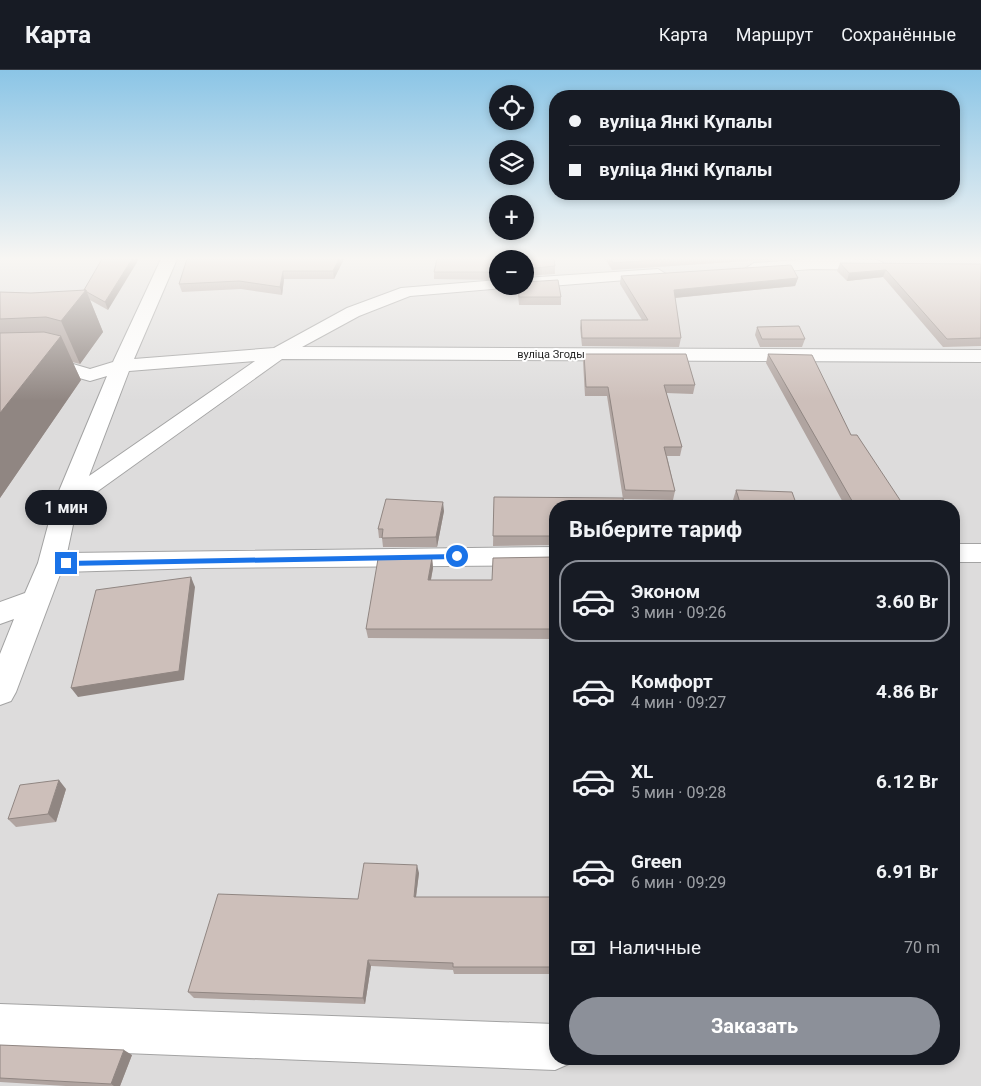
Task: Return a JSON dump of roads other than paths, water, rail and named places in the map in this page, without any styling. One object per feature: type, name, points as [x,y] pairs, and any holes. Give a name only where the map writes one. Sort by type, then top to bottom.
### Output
[{"type":"street","points":[[0,692],[51,563],[66,503],[121,366],[148,306]]},
{"type":"street","points":[[66,503],[278,353],[352,312],[367,306]]},
{"type":"street","name":"вуліца Згоды","points":[[0,370],[66,368],[90,375],[121,366],[278,353],[981,356]]},
{"type":"street","points":[[960,553],[981,553]]},
{"type":"street","points":[[51,563],[549,556]]},
{"type":"street","points":[[0,613],[35,600]]},
{"type":"street","points":[[0,1026],[549,1047]]}]
